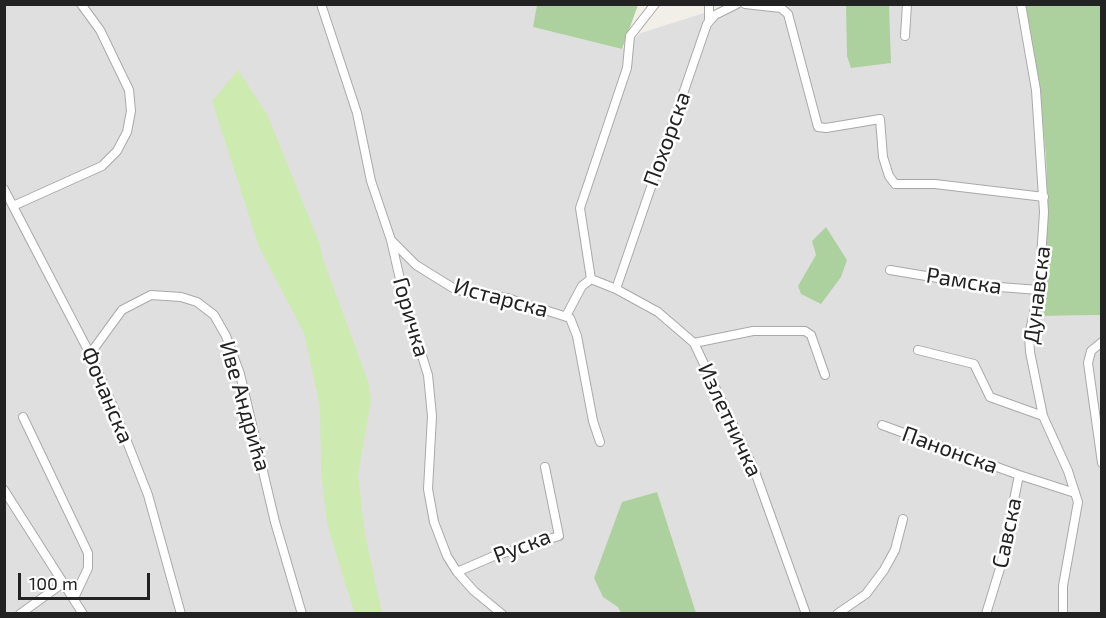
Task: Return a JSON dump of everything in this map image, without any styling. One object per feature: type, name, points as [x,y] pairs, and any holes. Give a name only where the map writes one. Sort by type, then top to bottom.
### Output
[{"type":"street","points":[[13,206],[51,187],[89,174],[110,159],[123,142],[130,118],[129,90],[100,30],[81,4]]},
{"type":"street","name":"Горичка","points":[[321,4],[357,113],[371,182],[391,240],[405,301],[428,375],[432,416],[428,463],[429,504],[440,539],[458,572],[474,591],[502,614]]},
{"type":"street","points":[[566,316],[582,286],[591,279],[580,208],[627,68],[630,36],[655,4]]},
{"type":"street","points":[[709,4],[709,19],[737,4]]},
{"type":"street","points":[[745,4],[776,7],[788,14],[818,127],[826,128],[880,119],[883,157],[889,176],[895,184],[935,184],[1044,196]]},
{"type":"street","points":[[905,36],[907,4]]},
{"type":"street","name":"Дунавска","points":[[1021,4],[1036,90],[1044,196],[1044,248],[1040,290],[1029,335],[1033,376],[1043,416],[1075,493],[1077,510],[1063,586],[1063,614]]},
{"type":"street","name":"Похорска","points":[[616,289],[709,19]]},
{"type":"street","name":"Фочанска","points":[[4,189],[90,354],[148,495],[181,614]]},
{"type":"street","name":"Истарска","points":[[391,240],[416,265],[453,288],[468,293],[499,296],[566,316],[571,321],[577,336],[593,421],[600,442]]},
{"type":"street","name":"Рамска","points":[[890,270],[986,286],[1040,290]]},
{"type":"street","name":"Излетничка","points":[[591,279],[616,289],[658,312],[694,343],[754,469],[806,614]]},
{"type":"street","name":"Иве Андрића","points":[[90,354],[122,310],[151,295],[189,299],[204,306],[214,315],[226,336],[240,374],[275,522],[302,614]]},
{"type":"street","points":[[694,343],[753,331],[805,331],[812,335],[825,375]]},
{"type":"street","points":[[1101,342],[1091,351],[1088,363],[1101,463]]},
{"type":"street","points":[[918,350],[974,364],[990,397],[1043,416]]},
{"type":"street","points":[[23,417],[88,553],[87,573],[74,598]]},
{"type":"street","name":"Панонска","points":[[882,425],[1019,475]]},
{"type":"street","name":"Руска","points":[[458,572],[494,556],[559,536],[545,467]]},
{"type":"street","name":"Савска","points":[[986,614],[1001,565],[1019,475],[1075,493]]},
{"type":"street","points":[[4,490],[83,614]]},
{"type":"street","points":[[837,614],[866,594],[884,570],[895,550],[903,519]]},
{"type":"street","points":[[20,614],[63,583]]},
{"type":"shaded area","points":[[4,5],[537,5],[534,27],[622,49],[641,33],[729,5],[1025,5],[1040,95],[1046,156],[1048,211],[1040,316],[1101,315],[1101,613],[5,613]]},
{"type":"green space","points":[[537,5],[638,5],[622,49],[533,27]]},
{"type":"green space","points":[[846,5],[889,5],[891,63],[851,68],[847,56]]},
{"type":"green space","points":[[1025,5],[1101,5],[1101,315],[1040,316],[1048,211],[1046,156],[1040,95]]},
{"type":"green space","points":[[238,70],[267,114],[319,242],[323,259],[368,381],[371,400],[358,475],[365,534],[382,613],[355,613],[350,599],[327,524],[321,473],[320,408],[304,333],[259,247],[212,101]]},
{"type":"green space","points":[[826,227],[847,260],[841,277],[821,304],[801,294],[798,286],[816,255],[812,241]]},
{"type":"green space","points":[[657,492],[696,613],[621,613],[618,607],[603,597],[594,578],[622,502]]}]
